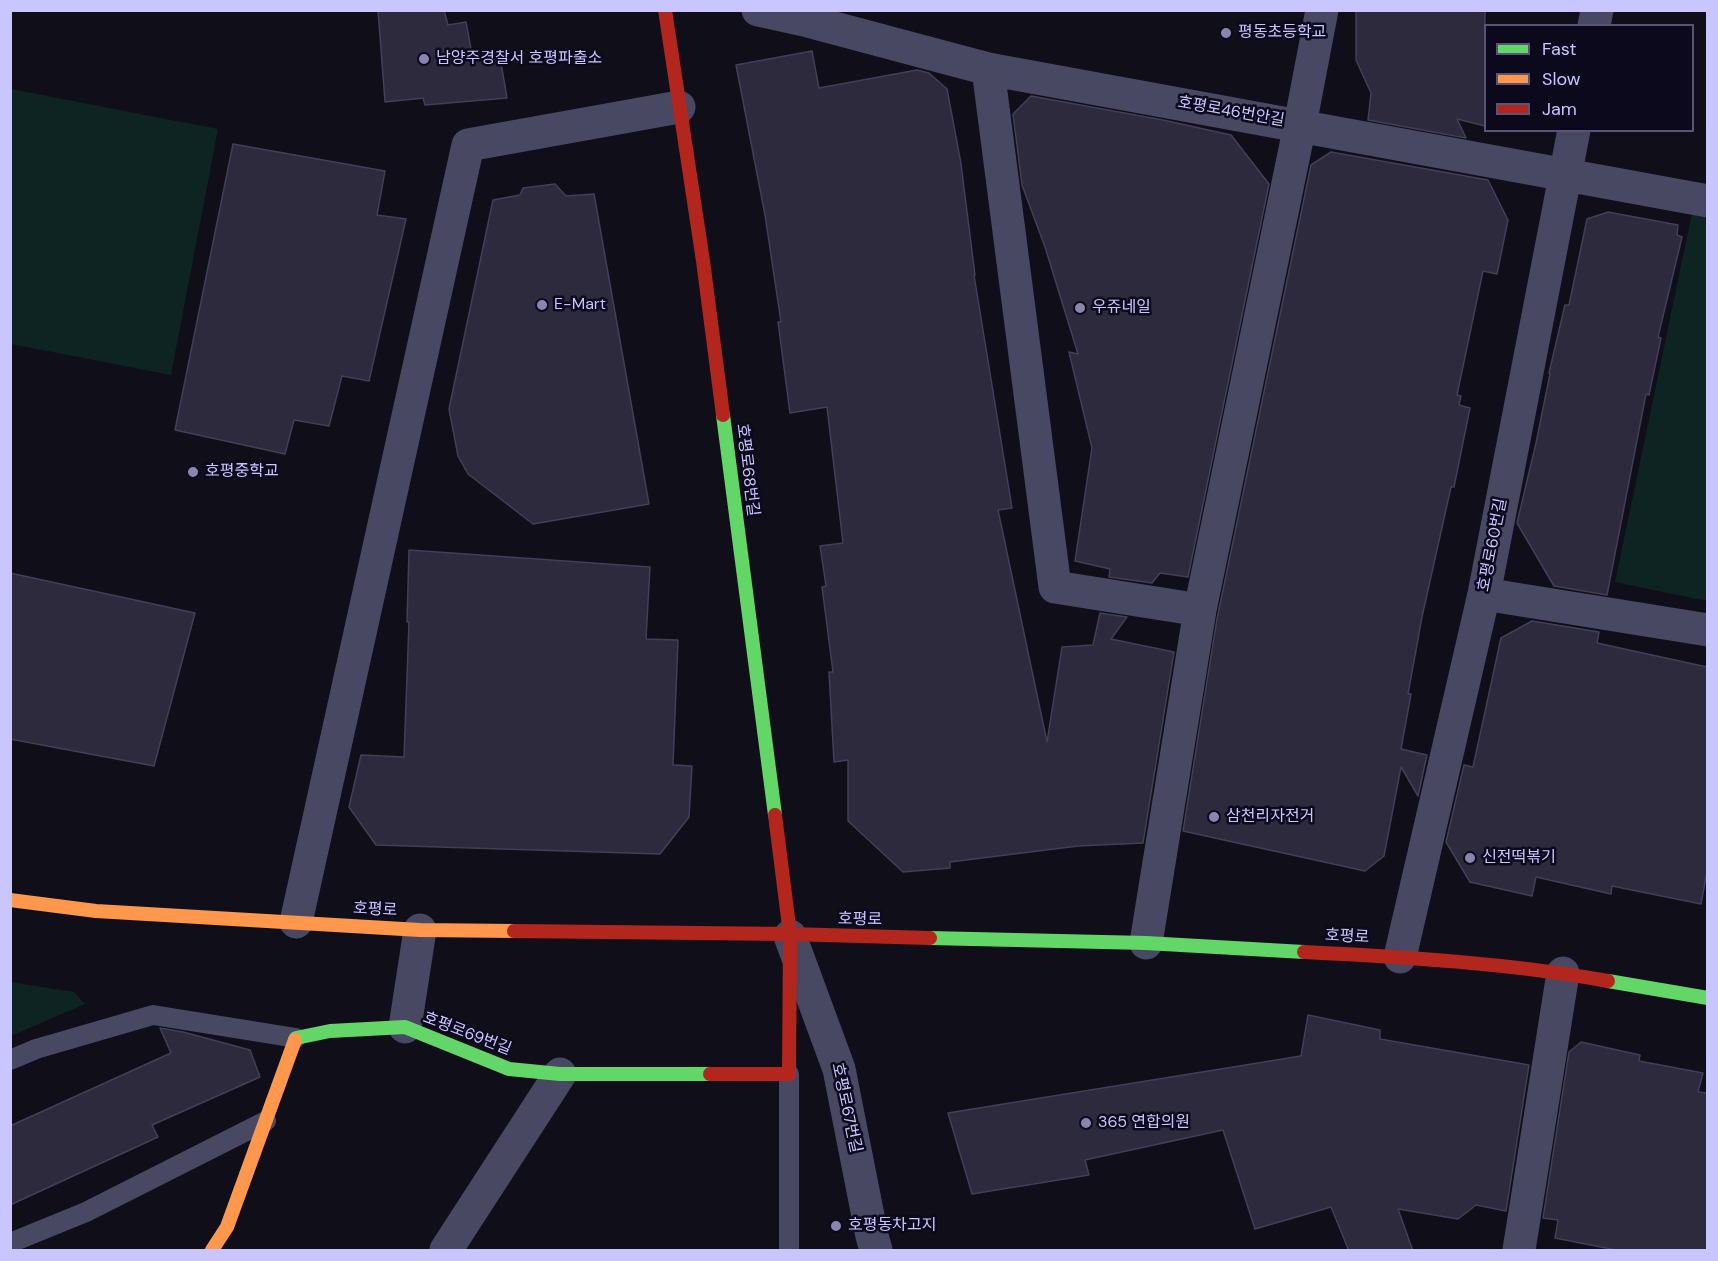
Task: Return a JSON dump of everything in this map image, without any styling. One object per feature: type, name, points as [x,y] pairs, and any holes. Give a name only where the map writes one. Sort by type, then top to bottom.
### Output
[{"type":"street","name":"호평로68번길","points":[[665,10],[703,261],[790,934]]},
{"type":"street","name":"호평로46번안길","points":[[758,10],[988,69],[1707,201]]},
{"type":"street","points":[[1146,943],[1200,610],[1322,10]]},
{"type":"street","points":[[988,69],[1055,587],[1200,610]]},
{"type":"street","points":[[296,922],[468,145],[679,107]]},
{"type":"street","name":"호평로60번길","points":[[1400,957],[1484,594],[1574,132]]},
{"type":"street","points":[[1484,594],[1707,630]]},
{"type":"street","name":"호평로","points":[[10,900],[96,910],[420,930],[790,934],[1146,943],[1400,957],[1563,973],[1707,998]]},
{"type":"street","points":[[405,1027],[420,930]]},
{"type":"street","points":[[789,1074],[790,934]]},
{"type":"street","name":"호평로67번길","points":[[790,934],[839,1068],[876,1251]]},
{"type":"street","points":[[1519,1251],[1563,973]]},
{"type":"street","name":"호평로69번길","points":[[296,1038],[330,1031],[405,1027],[509,1069],[561,1074],[789,1074]]},
{"type":"street","points":[[212,1251],[227,1227],[296,1038]]},
{"type":"street","points":[[446,1251],[561,1074]]},
{"type":"lane","points":[[10,1060],[36,1049],[153,1015],[296,1038]]},
{"type":"lane","points":[[789,1074],[789,1251]]},
{"type":"lane","points":[[10,1243],[86,1212],[266,1121]]},
{"type":"green space","points":[[11,89],[218,129],[171,375],[11,344]]},
{"type":"green space","points":[[1692,213],[1707,216],[1707,601],[1615,582]]},
{"type":"green space","points":[[11,982],[74,992],[85,1004],[11,1036]]},
{"type":"building","name":"남양주경찰서 호평파출소","points":[[378,10],[444,10],[448,25],[466,22],[473,60],[500,57],[507,98],[425,105],[423,98],[385,102]]},
{"type":"building","points":[[1356,10],[1485,10],[1484,126],[1457,119],[1466,138],[1368,120],[1371,93],[1356,60]]},
{"type":"building","points":[[812,51],[819,88],[917,70],[929,73],[947,89],[961,164],[974,275],[1012,508],[998,510],[1047,742],[1062,647],[1093,645],[1100,613],[1127,617],[1111,639],[1174,652],[1143,843],[1078,846],[950,862],[950,868],[903,872],[848,821],[848,760],[834,762],[829,672],[833,672],[822,587],[826,586],[820,546],[843,543],[827,407],[790,413],[778,322],[781,322],[765,215],[736,65]]},
{"type":"building","points":[[1031,96],[1231,135],[1269,184],[1188,577],[1160,573],[1152,583],[1109,577],[1110,569],[1075,561],[1092,448],[1069,352],[1078,354],[1045,247],[1022,185],[1013,114]]},
{"type":"building","points":[[233,144],[385,171],[377,215],[406,219],[369,381],[342,376],[329,426],[294,420],[285,454],[175,430]]},
{"type":"building","points":[[1331,152],[1488,180],[1508,220],[1497,274],[1483,271],[1457,395],[1461,396],[1459,405],[1470,408],[1454,487],[1451,487],[1422,617],[1408,694],[1411,694],[1401,749],[1427,755],[1418,796],[1401,767],[1384,856],[1365,871],[1183,831],[1217,619],[1311,165]]},
{"type":"building","name":"E-Mart","points":[[555,184],[566,196],[594,194],[649,504],[533,524],[468,474],[458,456],[449,409],[493,200],[520,195],[523,188]]},
{"type":"building","points":[[1608,212],[1678,225],[1677,235],[1682,237],[1658,337],[1661,338],[1649,395],[1646,394],[1607,595],[1554,586],[1517,523],[1536,443],[1549,373],[1565,305],[1569,305],[1587,219]]},
{"type":"building","points":[[409,550],[650,567],[646,639],[678,640],[673,765],[692,766],[689,817],[660,854],[376,845],[349,807],[361,755],[404,757]]},
{"type":"building","points":[[10,573],[195,613],[154,766],[10,739]]},
{"type":"building","points":[[1532,621],[1599,632],[1597,643],[1707,667],[1707,871],[1701,904],[1612,886],[1611,894],[1536,877],[1532,896],[1470,882],[1446,842],[1464,765],[1473,767],[1501,638]]},
{"type":"building","points":[[1308,1015],[1380,1030],[1380,1039],[1529,1065],[1506,1211],[1476,1205],[1458,1219],[1398,1209],[1413,1251],[1349,1251],[1331,1207],[1255,1229],[1223,1130],[1085,1160],[1089,1175],[972,1194],[948,1113],[1301,1056]]},
{"type":"building","points":[[160,1028],[250,1050],[260,1077],[152,1125],[158,1137],[10,1205],[10,1126],[171,1053]]},
{"type":"building","points":[[1581,1042],[1640,1055],[1639,1061],[1703,1073],[1698,1092],[1707,1093],[1707,1251],[1621,1251],[1555,1238],[1558,1220],[1543,1218],[1569,1052]]},
{"type":"traffic: fast","points":[[723,415],[775,815]]},
{"type":"traffic: fast","points":[[930,938],[1146,943],[1304,952]]},
{"type":"traffic: fast","points":[[1608,981],[1708,998]]},
{"type":"traffic: fast","points":[[295,1040],[330,1031],[405,1027],[509,1069],[560,1074],[710,1074]]},
{"type":"traffic: slow","points":[[10,900],[96,911],[420,930],[514,931]]},
{"type":"traffic: slow","points":[[212,1250],[227,1227],[295,1040]]},
{"type":"traffic: jam","points":[[665,10],[703,261],[723,415]]},
{"type":"traffic: jam","points":[[710,1074],[789,1074],[790,934],[775,815]]},
{"type":"traffic: jam","points":[[514,931],[930,938]]},
{"type":"traffic: jam","points":[[1304,952],[1494,965],[1608,981]]},
{"type":"place","name":"평동초등학교","points":[[1226,33]]},
{"type":"place","name":"남양주경찰서 호평파출소","points":[[424,59]]},
{"type":"place","name":"E-Mart","points":[[542,305]]},
{"type":"place","name":"우쥬네일","points":[[1080,308]]},
{"type":"place","name":"호평중학교","points":[[193,472]]},
{"type":"place","name":"삼천리자전거","points":[[1214,817]]},
{"type":"place","name":"신전떡볶기","points":[[1470,858]]},
{"type":"place","name":"365 연합의원","points":[[1086,1123]]},
{"type":"place","name":"호평동차고지","points":[[836,1226]]}]
